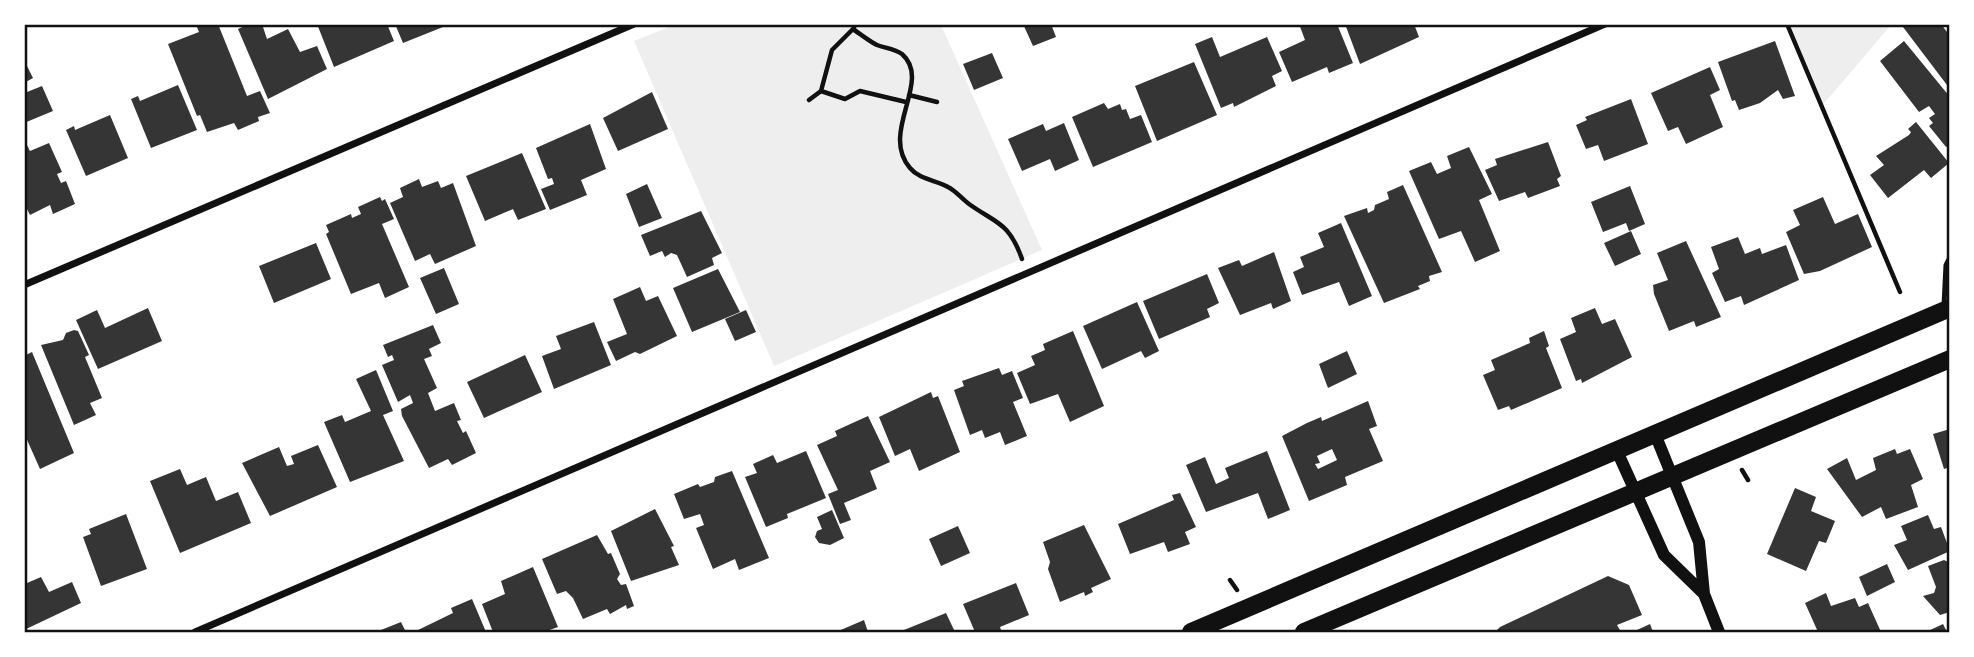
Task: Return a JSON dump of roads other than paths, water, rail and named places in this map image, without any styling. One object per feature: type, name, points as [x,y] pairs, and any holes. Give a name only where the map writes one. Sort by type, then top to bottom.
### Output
[{"type":"main road","points":[[1191,632],[1947,308]]},
{"type":"main road","points":[[1304,632],[1950,359]]},
{"type":"street","points":[[24,285],[634,24]]},
{"type":"street","points":[[195,632],[1605,24]]},
{"type":"street","points":[[1655,435],[1699,542],[1704,594],[1719,632]]},
{"type":"street","points":[[1618,451],[1664,555],[1704,594]]},
{"type":"lane","points":[[1947,308],[1945,265],[1950,257]]}]
